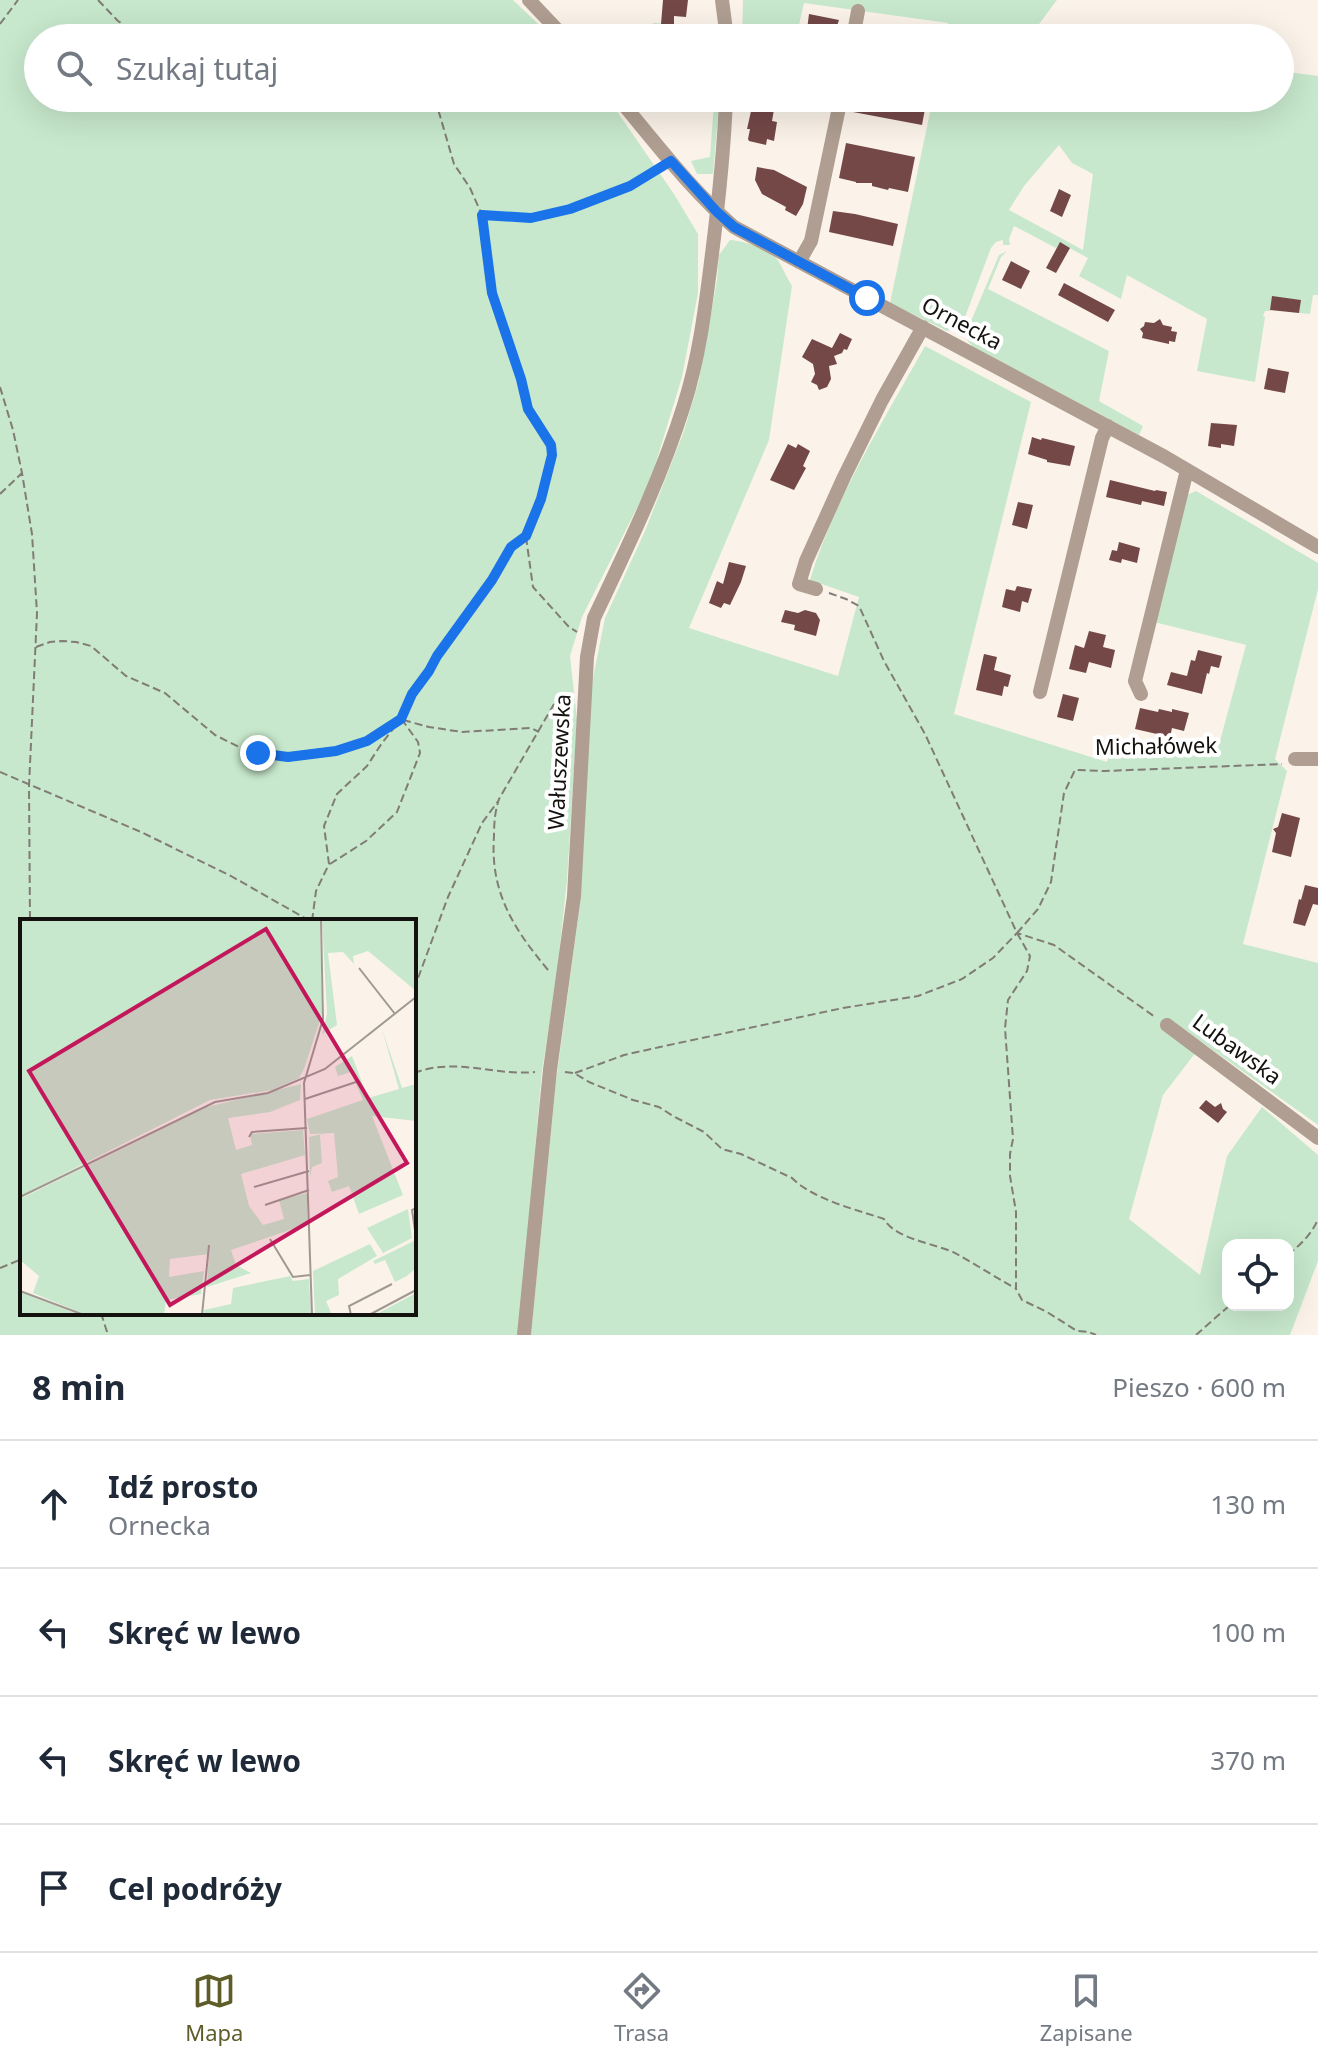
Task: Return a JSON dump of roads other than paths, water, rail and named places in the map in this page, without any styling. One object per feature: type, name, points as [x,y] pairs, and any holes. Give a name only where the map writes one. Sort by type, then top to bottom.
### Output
[{"type":"street","points":[[529,0],[552,24]]},
{"type":"street","points":[[722,0],[725,24]]},
{"type":"street","points":[[856,24],[858,11]]},
{"type":"street","name":"Ornecka","points":[[630,112],[717,212],[734,227],[1108,426],[1318,547]]},
{"type":"street","name":"Wałuszewska","points":[[524,1335],[550,1070],[574,896],[591,630],[662,472],[685,402],[702,334],[717,212],[725,112]]},
{"type":"street","points":[[799,262],[811,241],[838,112]]},
{"type":"street","points":[[816,589],[799,584],[806,561],[882,400],[923,327]]},
{"type":"street","points":[[1040,692],[1102,438],[1108,426]]},
{"type":"street","points":[[1141,694],[1135,681],[1187,470]]},
{"type":"street","points":[[1295,759],[1318,759]]},
{"type":"street","name":"Lubawska","points":[[1167,1025],[1318,1138]]}]
